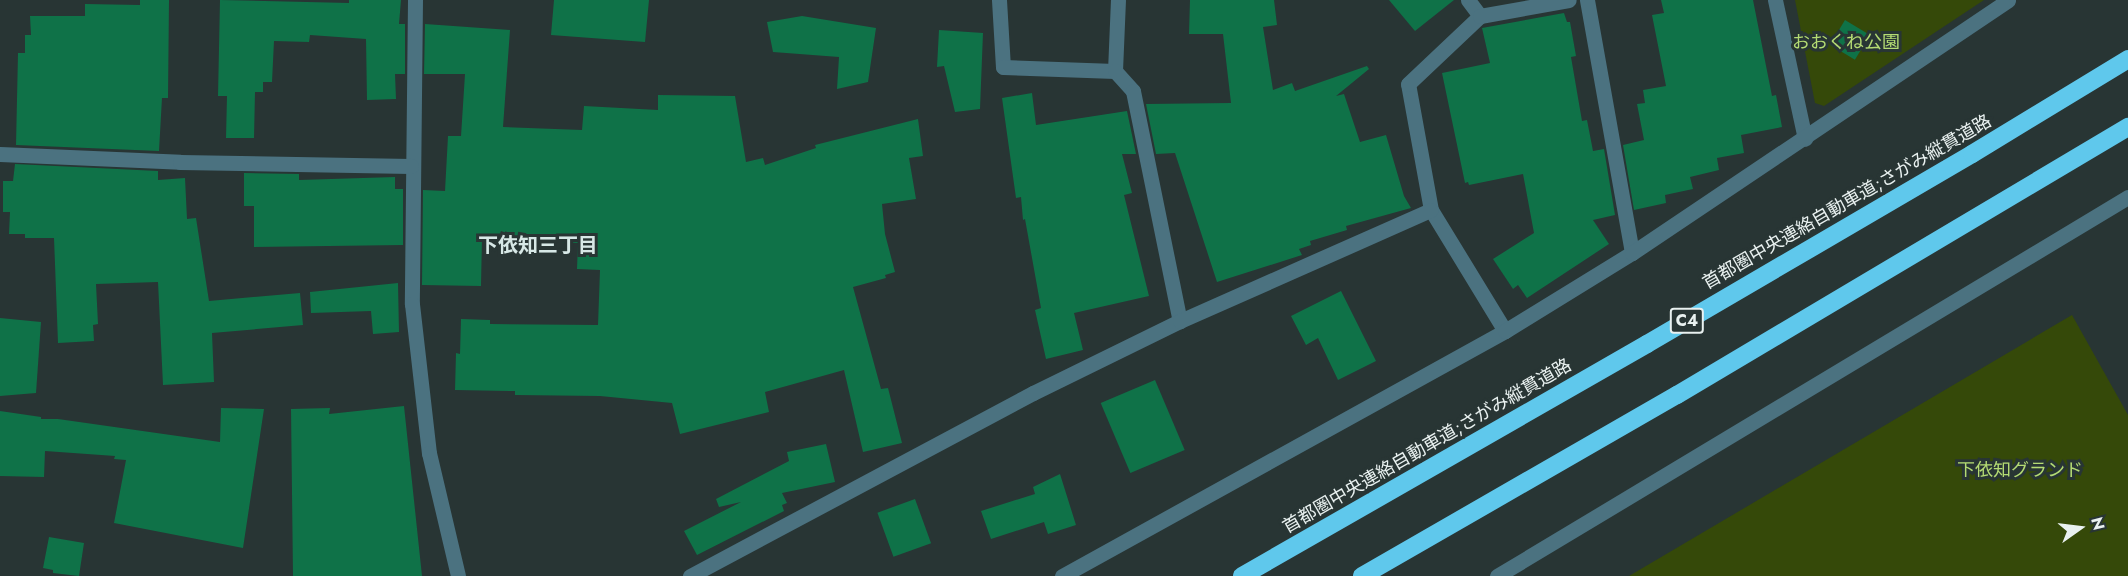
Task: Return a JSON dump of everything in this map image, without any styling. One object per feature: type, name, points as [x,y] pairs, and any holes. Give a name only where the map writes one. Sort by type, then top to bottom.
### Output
[{"type":"highway","name":"首都圏中央連絡自動車道;さがみ縦貫道路","points":[[1242,576],[1658,338],[1972,154],[2128,59]]},
{"type":"highway","points":[[1362,576],[1687,389],[2128,127]]},
{"type":"street","points":[[415,0],[411,166],[412,304],[429,453],[458,576]]},
{"type":"street","points":[[999,0],[1003,67],[1115,71]]},
{"type":"street","points":[[1118,0],[1115,71],[1133,91],[1180,321]]},
{"type":"street","points":[[1467,0],[1480,16]]},
{"type":"street","points":[[1505,331],[1431,210],[1408,84],[1480,16],[1569,0]]},
{"type":"street","points":[[1587,0],[1632,253]]},
{"type":"street","points":[[1775,0],[1805,138]]},
{"type":"street","points":[[1062,576],[1505,331],[1632,253],[2008,0]]},
{"type":"street","points":[[0,154],[180,162],[411,166]]},
{"type":"street","points":[[1497,576],[2128,197]]},
{"type":"street","points":[[690,576],[1033,393],[1180,321],[1431,210]]},
{"type":"green space","name":"おおくね公園","points":[[1795,0],[1984,0],[1824,106],[1815,103]]},
{"type":"green space","name":"下依知グランド","points":[[2072,315],[2128,415],[2128,576],[1629,576]]},
{"type":"building","points":[[140,0],[169,0],[168,98],[162,98],[159,151],[16,145],[18,53],[25,53],[25,35],[31,35],[30,16],[85,16],[85,4],[140,5]]},
{"type":"building","points":[[220,0],[349,3],[349,0],[401,0],[399,24],[405,24],[405,74],[395,74],[396,99],[367,100],[366,39],[310,35],[309,42],[274,41],[272,82],[263,82],[263,92],[255,92],[254,138],[226,138],[227,96],[218,96]]},
{"type":"building","points":[[554,0],[649,0],[645,42],[551,35]]},
{"type":"building","points":[[1190,0],[1274,0],[1277,25],[1263,27],[1273,90],[1292,83],[1295,91],[1367,66],[1369,69],[1336,96],[1344,94],[1360,142],[1386,135],[1404,196],[1411,208],[1346,226],[1347,230],[1310,241],[1311,245],[1299,249],[1302,255],[1217,282],[1175,153],[1156,154],[1146,104],[1231,103],[1223,34],[1189,34]]},
{"type":"building","points":[[1389,0],[1454,0],[1415,31]]},
{"type":"building","points":[[1661,0],[1753,0],[1772,96],[1776,95],[1782,127],[1741,135],[1744,153],[1717,158],[1719,170],[1690,177],[1693,189],[1665,195],[1666,203],[1634,210],[1623,145],[1644,140],[1637,104],[1645,103],[1643,90],[1666,86],[1652,15],[1664,13]]},
{"type":"building","points":[[1564,13],[1567,22],[1570,22],[1576,56],[1571,57],[1582,121],[1587,120],[1593,151],[1604,149],[1615,215],[1593,220],[1609,244],[1527,298],[1518,285],[1513,289],[1493,259],[1534,233],[1523,174],[1469,185],[1468,182],[1465,183],[1442,73],[1490,63],[1482,28]]},
{"type":"building","points":[[802,16],[876,28],[868,82],[837,89],[839,57],[773,52],[767,22]]},
{"type":"building","points":[[1845,20],[1870,35],[1855,60],[1830,45]]},
{"type":"building","points":[[425,24],[510,30],[503,127],[582,130],[584,106],[658,110],[658,95],[735,96],[746,162],[763,158],[765,165],[816,148],[815,145],[918,119],[923,156],[909,158],[916,199],[882,204],[885,234],[895,272],[885,275],[886,278],[853,287],[881,389],[888,388],[902,443],[863,452],[844,370],[765,392],[769,412],[680,434],[672,403],[600,396],[515,395],[515,391],[455,390],[456,353],[460,354],[461,319],[490,320],[490,324],[598,325],[600,270],[577,269],[578,243],[482,237],[481,286],[422,285],[423,190],[445,191],[448,136],[461,136],[465,74],[424,74]]},
{"type":"building","points":[[939,30],[983,33],[980,109],[955,112],[944,66],[937,67]]},
{"type":"building","points":[[1032,93],[1036,125],[1127,111],[1136,154],[1122,154],[1132,193],[1124,195],[1149,296],[1074,313],[1083,350],[1046,359],[1035,310],[1041,308],[1025,219],[1023,220],[1021,197],[1016,198],[1002,98]]},
{"type":"building","points":[[15,164],[158,171],[158,180],[185,178],[187,219],[196,218],[209,301],[300,293],[303,325],[212,333],[214,382],[163,385],[158,282],[96,284],[98,324],[93,325],[94,341],[58,343],[54,238],[25,238],[25,234],[9,234],[10,212],[3,212],[3,181],[13,181]]},
{"type":"building","points":[[244,173],[299,174],[299,180],[395,177],[395,189],[403,189],[403,245],[254,247],[254,206],[244,206]]},
{"type":"building","points":[[398,283],[399,332],[373,334],[371,311],[311,313],[310,292]]},
{"type":"building","points":[[1341,291],[1376,361],[1338,380],[1318,338],[1306,345],[1291,316]]},
{"type":"building","points":[[0,318],[41,322],[36,393],[0,396]]},
{"type":"building","points":[[1155,380],[1185,450],[1130,473],[1101,403]]},
{"type":"building","points":[[404,406],[422,576],[293,576],[291,409],[330,408],[329,414]]},
{"type":"building","points":[[221,408],[264,409],[243,548],[114,523],[126,460],[114,459],[115,456],[45,451],[44,477],[0,476],[0,411],[41,417],[41,419],[58,419],[220,442]]},
{"type":"building","points":[[826,444],[835,482],[782,493],[787,503],[782,505],[784,511],[697,555],[684,531],[741,502],[719,507],[716,499],[789,461],[787,452]]},
{"type":"building","points":[[1060,474],[1076,525],[1048,534],[1044,522],[991,539],[981,511],[1035,494],[1033,487]]},
{"type":"building","points":[[915,499],[931,543],[893,557],[877,513]]},
{"type":"building","points":[[49,537],[84,543],[79,576],[53,573],[53,570],[43,568]]},
{"type":"district","name":"下依知三丁目","points":[[538,245]]}]
